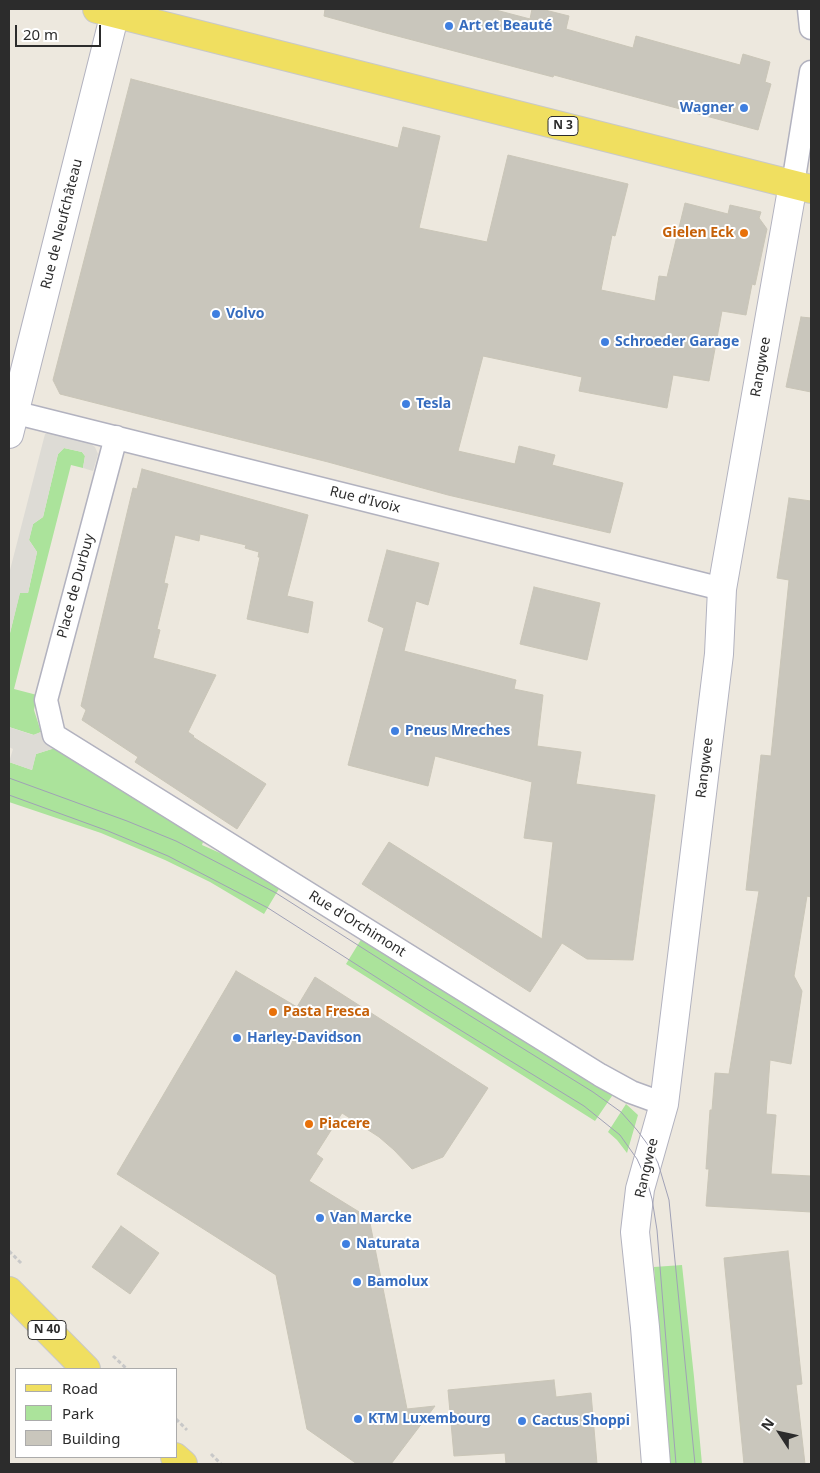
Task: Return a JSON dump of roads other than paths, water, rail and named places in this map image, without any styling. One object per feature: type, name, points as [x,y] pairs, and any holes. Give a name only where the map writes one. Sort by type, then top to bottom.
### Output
[{"type":"main road","name":"N 3","points":[[108,10],[802,187]]},
{"type":"main road","name":"N 40","points":[[9,1291],[85,1368]]},
{"type":"street","points":[[809,9],[811,28]]},
{"type":"street","name":"Rue de Neufchâteau","points":[[11,419],[108,10]]},
{"type":"street","name":"Rangwee","points":[[656,1464],[635,1232],[640,1189],[664,1104],[718,654],[722,589],[802,187],[811,72]]},
{"type":"street","name":"Rue d'Ivoix","points":[[11,419],[116,437],[722,589]]},
{"type":"street","name":"Place de Durbuy","points":[[54,735],[46,700],[116,437]]},
{"type":"street","name":"Rue d'Orchimont","points":[[54,735],[600,1076],[631,1092],[664,1104]]},
{"type":"tram line","points":[[9,778],[176,841],[276,893],[593,1092],[621,1112],[651,1149],[658,1163],[669,1200],[695,1464]]},
{"type":"tram line","points":[[9,795],[108,831],[168,856],[268,908],[426,1009],[584,1106],[620,1135],[637,1159],[647,1181],[652,1199],[657,1230],[676,1464]]},
{"type":"place","name":"Art et Beauté","points":[[449,26]]},
{"type":"place","name":"Wagner","points":[[744,108]]},
{"type":"place","name":"Gielen Eck","points":[[744,233]]},
{"type":"place","name":"Volvo","points":[[216,314]]},
{"type":"place","name":"Schroeder Garage","points":[[605,342]]},
{"type":"place","name":"Tesla","points":[[406,404]]},
{"type":"place","name":"Pneus Mreches","points":[[395,731]]},
{"type":"place","name":"Pasta Fresca","points":[[273,1012]]},
{"type":"place","name":"Harley-Davidson","points":[[237,1038]]},
{"type":"place","name":"Piacere","points":[[309,1124]]},
{"type":"place","name":"Van Marcke","points":[[320,1218]]},
{"type":"place","name":"Naturata","points":[[346,1244]]},
{"type":"place","name":"Bamolux","points":[[357,1282]]},
{"type":"place","name":"KTM Luxembourg","points":[[358,1419]]},
{"type":"place","name":"Cactus Shoppi","points":[[522,1421]]}]
